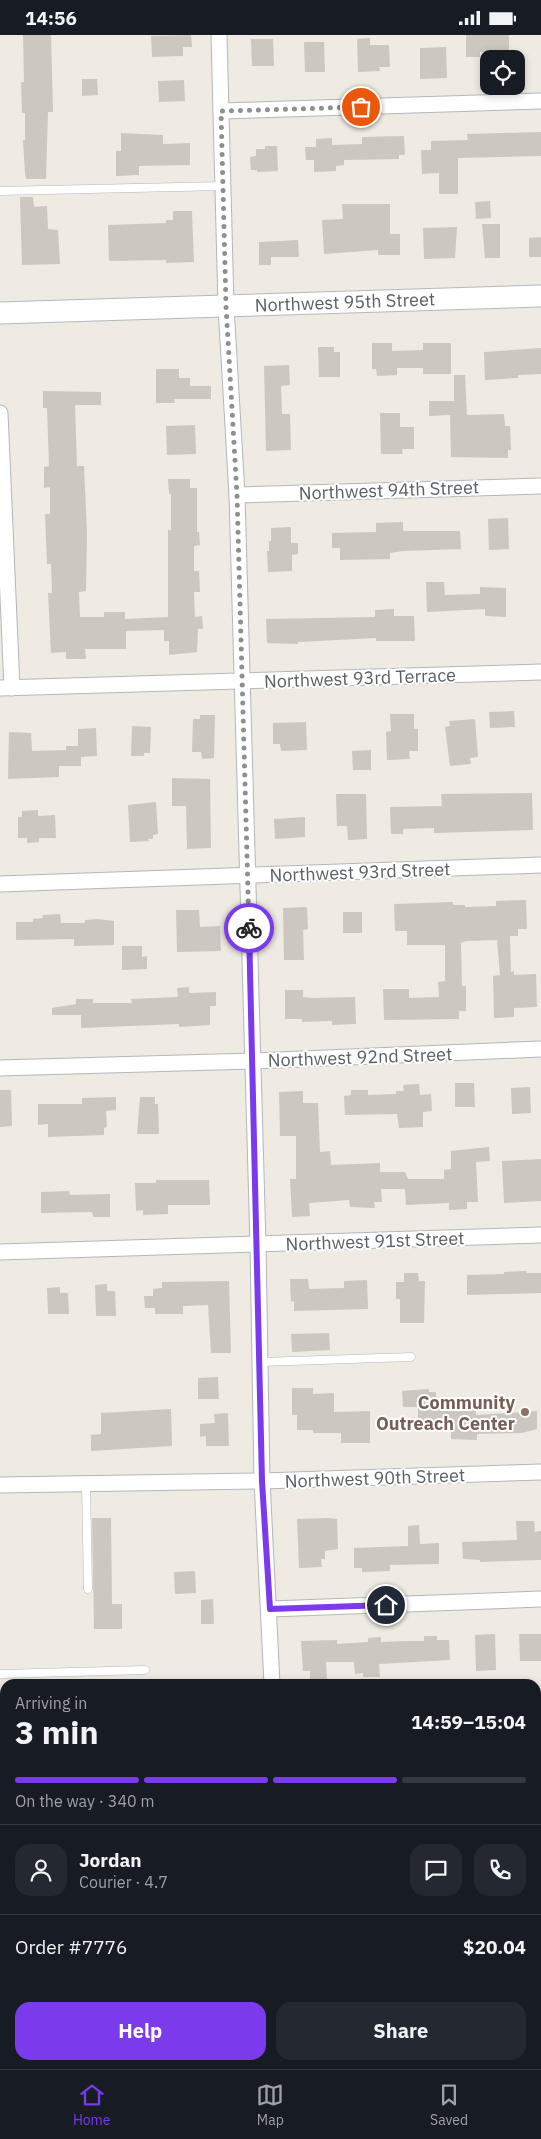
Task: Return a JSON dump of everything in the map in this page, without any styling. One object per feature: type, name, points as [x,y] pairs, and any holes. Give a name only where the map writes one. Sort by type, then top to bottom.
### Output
[{"type":"main road","name":"Northwest 95th Street","points":[[0,313],[541,296]]},
{"type":"street","points":[[219,35],[226,306],[237,495],[258,1245],[262,1481],[270,1609],[272,1679]]},
{"type":"street","points":[[221,111],[541,101]]},
{"type":"street","points":[[0,413],[6,688]]},
{"type":"street","name":"Northwest 94th Street","points":[[237,495],[541,486]]},
{"type":"street","name":"Northwest 93rd Terrace","points":[[6,688],[541,672]]},
{"type":"street","name":"Northwest 93rd Street","points":[[0,884],[541,865]]},
{"type":"street","name":"Northwest 92nd Street","points":[[0,1068],[253,1061],[541,1049]]},
{"type":"street","name":"Northwest 91st Street","points":[[0,1252],[541,1235]]},
{"type":"street","name":"Northwest 90th Street","points":[[0,1485],[262,1481],[541,1473]]},
{"type":"street","points":[[270,1609],[541,1599]]},
{"type":"lane","points":[[0,191],[223,186]]},
{"type":"lane","points":[[260,1362],[411,1357]]},
{"type":"lane","points":[[86,1483],[88,1589]]},
{"type":"lane","points":[[0,1674],[144,1670]]},
{"type":"building","points":[[23,35],[51,35],[53,112],[48,112],[46,179],[26,179],[25,173],[23,140],[25,140],[25,113],[22,113],[21,82],[24,82]]},
{"type":"building","points":[[191,35],[192,47],[183,47],[183,56],[152,57],[151,36]]},
{"type":"building","points":[[466,35],[509,35],[509,50],[480,50],[480,57],[466,57]]},
{"type":"building","points":[[370,38],[370,45],[389,45],[390,67],[379,67],[380,71],[358,72],[357,39]]},
{"type":"building","points":[[251,39],[273,39],[274,66],[252,66]]},
{"type":"building","points":[[304,42],[324,42],[325,72],[305,72]]},
{"type":"building","points":[[446,47],[447,78],[420,79],[420,48]]},
{"type":"building","points":[[82,79],[97,79],[98,95],[82,96]]},
{"type":"building","points":[[184,80],[185,101],[159,102],[158,81]]},
{"type":"building","points":[[541,132],[541,156],[458,158],[458,194],[439,194],[439,173],[422,174],[421,150],[431,150],[431,141],[468,140],[467,134]]},
{"type":"building","points":[[121,133],[163,135],[163,144],[190,143],[190,165],[139,166],[139,175],[116,176],[116,151],[121,151]]},
{"type":"building","points":[[404,136],[405,155],[399,155],[399,159],[344,160],[344,165],[336,166],[336,171],[314,172],[314,160],[306,160],[305,147],[316,147],[316,139],[332,138],[332,145],[362,144],[362,137]]},
{"type":"building","points":[[265,146],[277,146],[278,171],[257,172],[257,170],[251,170],[250,157],[256,156],[256,149],[265,149]]},
{"type":"building","points":[[20,197],[33,197],[34,207],[47,206],[48,229],[58,230],[60,264],[22,265]]},
{"type":"building","points":[[490,201],[491,218],[476,219],[475,202]]},
{"type":"building","points":[[342,204],[390,204],[390,234],[400,234],[400,255],[378,255],[378,250],[324,254],[322,220],[343,219]]},
{"type":"building","points":[[173,211],[192,211],[194,262],[166,263],[166,260],[109,261],[108,225],[166,223],[166,220],[173,220]]},
{"type":"building","points":[[482,224],[500,224],[500,258],[485,258]]},
{"type":"building","points":[[457,227],[455,258],[424,259],[423,228]]},
{"type":"building","points":[[541,237],[541,257],[529,257],[529,238]]},
{"type":"building","points":[[298,240],[299,257],[271,257],[271,265],[259,265],[259,242]]},
{"type":"building","points":[[372,343],[392,343],[392,351],[423,350],[423,343],[451,343],[451,374],[423,374],[423,368],[397,368],[397,375],[377,376],[376,369],[372,369]]},
{"type":"building","points":[[318,347],[334,347],[334,352],[340,352],[340,377],[319,377]]},
{"type":"building","points":[[541,348],[541,374],[518,375],[518,378],[485,380],[484,352]]},
{"type":"building","points":[[289,365],[290,385],[281,386],[282,414],[290,414],[291,450],[266,451],[264,366]]},
{"type":"building","points":[[156,369],[179,369],[179,378],[190,378],[190,386],[211,386],[211,399],[174,399],[175,403],[156,403]]},
{"type":"building","points":[[454,375],[465,375],[467,415],[504,414],[505,426],[510,426],[511,450],[508,450],[508,458],[451,457],[450,415],[429,416],[429,401],[454,401]]},
{"type":"building","points":[[43,391],[101,392],[101,405],[75,405],[77,466],[84,466],[87,533],[86,591],[79,592],[80,617],[104,617],[104,612],[125,612],[125,619],[168,617],[168,530],[171,530],[171,494],[169,494],[168,479],[190,479],[190,488],[197,488],[197,532],[199,532],[200,545],[194,546],[194,571],[199,571],[200,592],[194,592],[195,617],[202,616],[203,629],[198,629],[197,652],[169,655],[169,641],[164,641],[164,630],[126,631],[126,649],[85,649],[86,659],[66,659],[66,652],[51,653],[48,593],[52,593],[51,564],[47,564],[45,514],[50,514],[50,487],[44,488],[44,467],[49,466],[47,408],[43,408]]},
{"type":"building","points":[[380,413],[400,413],[400,427],[414,427],[414,449],[402,449],[403,454],[381,454]]},
{"type":"building","points":[[195,425],[196,454],[167,455],[166,426]]},
{"type":"building","points":[[508,518],[509,549],[489,550],[488,519]]},
{"type":"building","points":[[403,522],[403,531],[460,531],[461,549],[403,551],[390,553],[390,559],[340,560],[340,548],[332,548],[332,533],[376,532],[376,523]]},
{"type":"building","points":[[291,527],[291,543],[298,543],[298,554],[292,555],[292,571],[268,572],[267,551],[269,551],[269,541],[271,541],[271,528]]},
{"type":"building","points":[[426,582],[444,582],[445,595],[480,594],[480,587],[506,588],[506,617],[485,616],[485,609],[427,612]]},
{"type":"building","points":[[394,609],[394,616],[414,616],[415,641],[376,641],[376,638],[298,642],[298,644],[267,643],[266,619],[375,617],[375,610]]},
{"type":"building","points":[[514,711],[515,727],[490,728],[489,712]]},
{"type":"building","points":[[390,714],[414,714],[414,729],[418,729],[418,751],[409,751],[410,759],[387,760],[386,732],[391,731]]},
{"type":"building","points":[[200,715],[215,715],[214,758],[202,759],[201,752],[192,752],[193,719],[200,719]]},
{"type":"building","points":[[475,719],[478,757],[470,758],[471,764],[450,766],[445,727],[450,726],[449,721]]},
{"type":"building","points":[[306,722],[307,750],[281,751],[280,744],[273,744],[273,723]]},
{"type":"building","points":[[132,726],[151,727],[150,753],[144,753],[144,756],[131,756]]},
{"type":"building","points":[[96,728],[97,756],[81,757],[81,766],[59,766],[59,777],[8,779],[9,732],[31,733],[32,751],[66,750],[66,746],[78,746],[78,729]]},
{"type":"building","points":[[371,750],[371,770],[353,770],[352,751]]},
{"type":"building","points":[[172,778],[210,779],[211,848],[187,849],[186,806],[172,806]]},
{"type":"building","points":[[532,793],[533,830],[434,833],[434,828],[403,829],[403,834],[391,834],[390,807],[442,806],[441,794]]},
{"type":"building","points":[[336,794],[366,794],[367,839],[348,840],[347,826],[337,826]]},
{"type":"building","points":[[156,802],[158,834],[153,835],[153,839],[148,839],[149,841],[130,842],[128,805]]},
{"type":"building","points":[[38,810],[38,816],[55,815],[56,838],[39,838],[39,842],[27,843],[27,838],[18,838],[18,817],[22,817],[22,811]]},
{"type":"building","points":[[305,817],[305,837],[275,839],[274,819]]},
{"type":"building","points":[[526,900],[527,929],[518,929],[518,936],[510,936],[511,972],[514,971],[514,975],[536,974],[537,1007],[514,1008],[514,1017],[494,1018],[493,976],[500,975],[497,940],[466,941],[461,943],[462,986],[466,986],[466,1011],[459,1011],[459,1019],[384,1020],[383,989],[409,989],[409,998],[439,997],[438,982],[445,981],[445,945],[407,945],[407,931],[395,931],[394,904],[453,902],[453,905],[465,905],[465,907],[496,906],[496,901]]},
{"type":"building","points":[[307,907],[308,929],[303,930],[304,960],[284,960],[283,908]]},
{"type":"building","points":[[176,910],[199,910],[200,927],[220,926],[221,951],[177,952]]},
{"type":"building","points":[[343,912],[362,912],[362,933],[343,933]]},
{"type":"building","points":[[60,914],[61,923],[85,923],[85,920],[97,919],[114,921],[114,945],[74,946],[74,939],[16,940],[16,922],[33,922],[33,919],[43,918],[42,915]]},
{"type":"building","points":[[122,946],[142,946],[142,957],[147,956],[147,969],[122,970]]},
{"type":"building","points":[[189,987],[189,993],[216,992],[216,1006],[210,1006],[210,1025],[179,1027],[179,1024],[81,1028],[81,1015],[52,1015],[52,1008],[76,1004],[76,999],[93,999],[93,1003],[132,1003],[131,999],[178,997],[177,988]]},
{"type":"building","points":[[285,990],[303,990],[303,997],[312,998],[355,997],[356,1024],[332,1025],[332,1021],[302,1022],[302,1019],[285,1019]]},
{"type":"building","points":[[455,1083],[474,1083],[475,1107],[455,1107]]},
{"type":"building","points":[[419,1084],[420,1095],[431,1094],[432,1111],[423,1112],[423,1127],[399,1128],[397,1114],[345,1115],[344,1096],[351,1095],[351,1090],[368,1090],[368,1095],[396,1094],[396,1091],[404,1091],[403,1085]]},
{"type":"building","points":[[530,1087],[531,1113],[512,1114],[511,1088]]},
{"type":"building","points":[[0,1090],[11,1090],[12,1126],[0,1127]]},
{"type":"building","points":[[303,1091],[303,1103],[318,1103],[320,1152],[330,1151],[331,1165],[380,1163],[380,1172],[405,1172],[408,1179],[444,1179],[444,1170],[451,1169],[451,1151],[489,1147],[490,1161],[476,1162],[478,1202],[467,1202],[467,1209],[449,1210],[449,1203],[406,1205],[405,1189],[381,1189],[382,1202],[374,1202],[375,1208],[350,1207],[349,1200],[309,1203],[310,1216],[292,1217],[290,1179],[296,1179],[296,1136],[280,1136],[279,1092]]},
{"type":"building","points":[[116,1097],[116,1110],[106,1111],[107,1127],[104,1128],[104,1135],[48,1137],[48,1124],[38,1125],[38,1104],[82,1104],[82,1098]]},
{"type":"building","points":[[140,1097],[155,1097],[155,1104],[158,1104],[159,1134],[137,1134]]},
{"type":"building","points":[[541,1159],[541,1201],[504,1203],[502,1161]]},
{"type":"building","points":[[156,1180],[209,1180],[210,1205],[168,1205],[168,1214],[143,1215],[143,1210],[136,1211],[135,1183],[156,1183]]},
{"type":"building","points":[[69,1191],[70,1195],[110,1194],[110,1217],[93,1217],[92,1212],[41,1213],[41,1192]]},
{"type":"building","points":[[526,1271],[527,1273],[541,1273],[541,1293],[467,1295],[467,1275],[504,1274],[504,1272]]},
{"type":"building","points":[[404,1273],[418,1273],[419,1281],[425,1281],[424,1323],[400,1323],[400,1299],[396,1299],[396,1282],[404,1282]]},
{"type":"building","points":[[290,1279],[308,1279],[309,1289],[344,1288],[344,1281],[367,1280],[368,1309],[294,1311],[294,1301],[291,1302]]},
{"type":"building","points":[[229,1281],[231,1353],[211,1353],[208,1305],[183,1306],[183,1314],[155,1314],[155,1308],[145,1308],[144,1296],[153,1296],[153,1289],[162,1288],[162,1282]]},
{"type":"building","points":[[107,1284],[107,1291],[115,1291],[116,1316],[96,1316],[95,1285]]},
{"type":"building","points":[[60,1287],[60,1293],[68,1293],[69,1314],[48,1314],[47,1288]]},
{"type":"building","points":[[329,1333],[330,1350],[292,1352],[291,1334]]},
{"type":"building","points":[[218,1377],[219,1399],[198,1399],[198,1378]]},
{"type":"building","points":[[292,1388],[313,1388],[313,1394],[334,1393],[334,1412],[370,1411],[370,1443],[341,1443],[341,1433],[313,1433],[313,1430],[297,1430],[297,1415],[292,1415]]},
{"type":"building","points":[[429,1389],[429,1392],[436,1392],[436,1403],[476,1403],[476,1415],[537,1411],[537,1429],[522,1433],[477,1434],[477,1440],[451,1439],[451,1420],[418,1423],[418,1407],[403,1407],[402,1391]]},
{"type":"building","points":[[171,1409],[172,1446],[91,1451],[91,1435],[101,1434],[101,1413]]},
{"type":"building","points":[[228,1413],[229,1446],[206,1446],[206,1436],[200,1437],[200,1424],[215,1423],[214,1414]]},
{"type":"building","points":[[92,1518],[111,1518],[112,1604],[122,1604],[122,1629],[94,1629]]},
{"type":"building","points":[[297,1519],[337,1519],[338,1549],[325,1551],[325,1559],[321,1559],[322,1567],[299,1568]]},
{"type":"building","points":[[516,1521],[534,1521],[535,1532],[541,1531],[541,1560],[480,1562],[480,1560],[463,1559],[462,1542],[517,1540]]},
{"type":"building","points":[[419,1525],[420,1544],[439,1543],[439,1564],[390,1565],[390,1571],[362,1572],[362,1568],[354,1568],[354,1548],[408,1546],[408,1526]]},
{"type":"building","points":[[195,1571],[196,1593],[175,1594],[174,1572]]},
{"type":"building","points":[[213,1599],[214,1624],[201,1624],[201,1600]]},
{"type":"building","points":[[495,1634],[496,1670],[476,1671],[475,1635]]},
{"type":"building","points":[[519,1634],[541,1634],[541,1661],[520,1661]]},
{"type":"building","points":[[424,1636],[437,1636],[437,1640],[449,1640],[450,1660],[379,1664],[380,1677],[363,1677],[363,1673],[355,1674],[354,1662],[326,1662],[327,1679],[310,1679],[310,1671],[303,1671],[301,1641],[337,1640],[337,1644],[368,1642],[368,1638],[381,1637],[381,1642],[424,1641]]},
{"type":"way so far","points":[[249,928],[237,495],[226,306],[221,111],[361,107]]},
{"type":"place","name":"Community Outreach Center","points":[[525,1412]]},
{"type":"route","points":[[249,928],[258,1245],[262,1481],[270,1609],[386,1605]]}]
